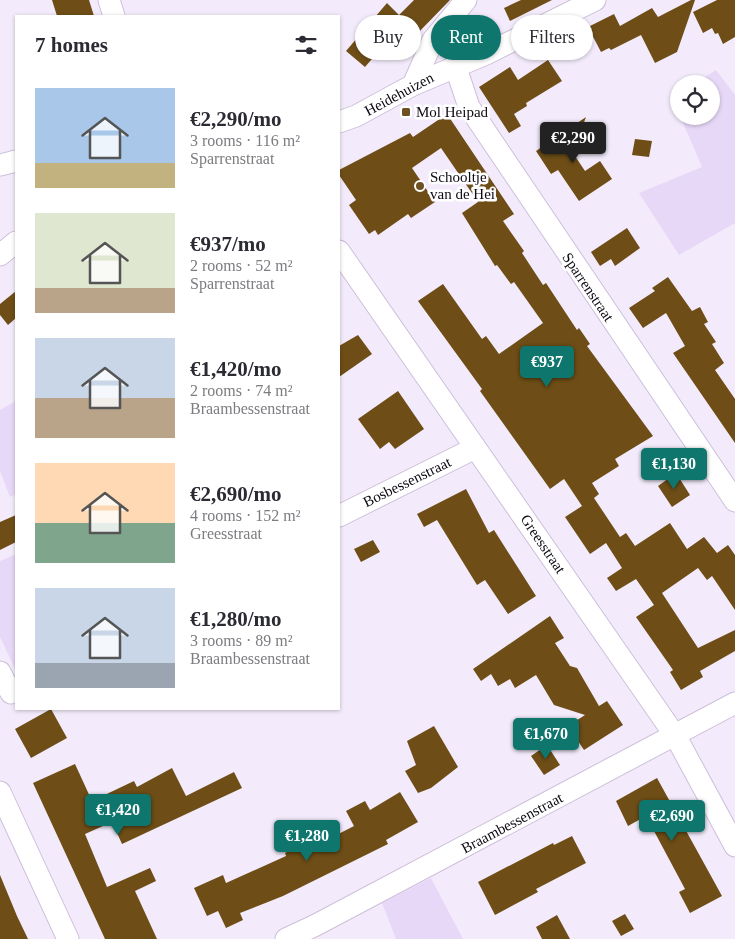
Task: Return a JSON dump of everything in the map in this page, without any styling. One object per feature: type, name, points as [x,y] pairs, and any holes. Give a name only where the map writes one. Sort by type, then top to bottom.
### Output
[{"type":"street","points":[[109,0],[114,15]]},
{"type":"street","points":[[413,85],[433,40],[466,0]]},
{"type":"street","name":"Heidehuizen","points":[[340,122],[356,116],[455,65],[486,54],[595,0]]},
{"type":"street","name":"Sparrenstraat","points":[[455,65],[469,107],[555,238],[735,501]]},
{"type":"street","points":[[0,165],[15,161]]},
{"type":"street","points":[[0,255],[15,243]]},
{"type":"street","name":"Greesstraat","points":[[340,252],[676,737],[735,846]]},
{"type":"street","name":"Bosbessenstraat","points":[[340,516],[475,448]]},
{"type":"street","points":[[0,672],[11,693],[15,691]]},
{"type":"street","name":"Braambessenstraat","points":[[286,939],[316,926],[676,737],[735,703]]},
{"type":"street","points":[[0,792],[68,939]]},
{"type":"shaded area","points":[[716,70],[720,75],[708,75]]},
{"type":"shaded area","points":[[720,75],[735,95],[735,223],[679,255],[639,193],[702,167],[684,125],[720,125]]},
{"type":"shaded area","points":[[15,402],[15,494],[10,497],[0,471],[0,410]]},
{"type":"shaded area","points":[[15,554],[15,669],[0,637],[0,561]]},
{"type":"shaded area","points":[[431,878],[463,939],[396,939],[382,903]]},
{"type":"building","points":[[52,0],[89,0],[94,15],[57,15]]},
{"type":"building","points":[[414,0],[450,0],[435,15],[431,15],[431,20],[421,30],[421,15],[399,15]]},
{"type":"building","points":[[521,0],[552,0],[522,15],[511,15],[510,21],[504,8]]},
{"type":"building","points":[[691,0],[695,0],[677,52],[655,63],[641,35],[611,50],[609,48],[601,52],[593,37],[593,24],[614,14],[620,26],[652,8],[658,17]]},
{"type":"building","points":[[717,0],[735,0],[735,37],[723,44],[718,33],[715,34],[712,28],[703,33],[693,12]]},
{"type":"building","points":[[387,3],[399,15],[377,15]]},
{"type":"building","points":[[355,40],[355,59],[346,51]]},
{"type":"building","points":[[357,60],[371,60],[365,67]]},
{"type":"building","points":[[548,60],[562,81],[526,103],[527,106],[514,114],[521,126],[509,133],[479,87],[510,67],[518,80]]},
{"type":"building","points":[[447,114],[514,214],[503,221],[524,251],[522,253],[543,285],[546,283],[577,330],[579,328],[590,344],[587,346],[653,436],[615,459],[619,466],[592,483],[599,494],[594,498],[620,537],[626,533],[635,546],[670,523],[687,549],[704,537],[717,553],[728,545],[735,555],[735,610],[712,576],[707,580],[698,568],[662,593],[698,648],[735,630],[735,651],[700,671],[703,677],[681,690],[670,672],[673,670],[636,617],[654,605],[636,579],[616,591],[607,578],[622,568],[606,543],[590,554],[565,517],[582,506],[564,479],[550,489],[480,391],[482,389],[418,301],[443,284],[482,339],[486,336],[499,354],[543,323],[514,282],[511,284],[497,265],[495,266],[462,213],[478,202],[441,148],[412,168],[435,202],[411,218],[408,214],[378,235],[375,230],[369,234],[349,205],[356,200],[340,176],[340,169],[410,133],[413,137]]},
{"type":"building","points":[[586,117],[577,141],[571,150],[585,171],[600,161],[612,179],[579,201],[558,170],[551,174],[536,151]]},
{"type":"building","points":[[635,139],[652,141],[649,157],[632,155]]},
{"type":"building","points":[[627,228],[640,248],[615,266],[611,259],[600,266],[591,252]]},
{"type":"building","points":[[668,277],[692,311],[700,307],[708,322],[704,324],[716,342],[712,344],[724,363],[715,370],[735,399],[735,443],[673,353],[685,346],[666,313],[643,328],[629,308],[655,291],[652,288]]},
{"type":"building","points":[[15,292],[15,319],[8,325],[0,315],[0,304]]},
{"type":"building","points":[[358,335],[372,354],[340,376],[340,345]]},
{"type":"building","points":[[398,391],[424,429],[395,449],[389,442],[380,449],[358,419]]},
{"type":"building","points":[[676,473],[690,495],[672,507],[658,486]]},
{"type":"building","points":[[466,489],[489,533],[494,530],[536,596],[508,614],[485,580],[477,585],[437,520],[424,527],[417,514]]},
{"type":"building","points":[[15,515],[15,542],[0,550],[0,522]]},
{"type":"building","points":[[373,540],[380,552],[361,562],[354,549]]},
{"type":"building","points":[[550,616],[564,638],[555,643],[570,666],[577,668],[599,706],[607,701],[623,725],[584,750],[568,726],[585,715],[554,705],[536,675],[515,688],[510,679],[498,686],[491,674],[481,681],[473,669]]},
{"type":"building","points":[[52,710],[67,738],[31,758],[15,729]]},
{"type":"building","points":[[434,726],[458,767],[431,788],[418,793],[405,771],[416,765],[407,741]]},
{"type":"building","points":[[547,745],[560,765],[544,775],[531,756]]},
{"type":"building","points":[[75,764],[92,801],[134,781],[137,787],[172,768],[186,796],[234,772],[242,788],[122,844],[112,822],[85,834],[107,887],[150,868],[156,881],[135,891],[157,939],[105,939],[33,783]]},
{"type":"building","points":[[657,778],[722,896],[690,913],[679,892],[685,889],[646,816],[628,826],[616,801]]},
{"type":"building","points":[[400,792],[418,822],[386,840],[388,844],[283,896],[240,913],[243,920],[226,928],[218,911],[207,916],[194,888],[223,875],[226,883],[286,856],[285,853],[305,843],[309,849],[354,826],[346,811],[365,801],[370,810]]},
{"type":"building","points":[[572,836],[586,863],[536,889],[538,892],[495,915],[478,882],[553,843],[554,845]]},
{"type":"building","points":[[0,875],[17,916],[28,939],[0,939]]},
{"type":"building","points":[[625,914],[634,929],[621,936],[612,921]]},
{"type":"building","points":[[557,915],[570,939],[542,939],[536,927]]},
{"type":"place","name":"Mol Heipad","points":[[406,112]]},
{"type":"place","name":"Schooltje van de Hei","points":[[420,186]]}]
